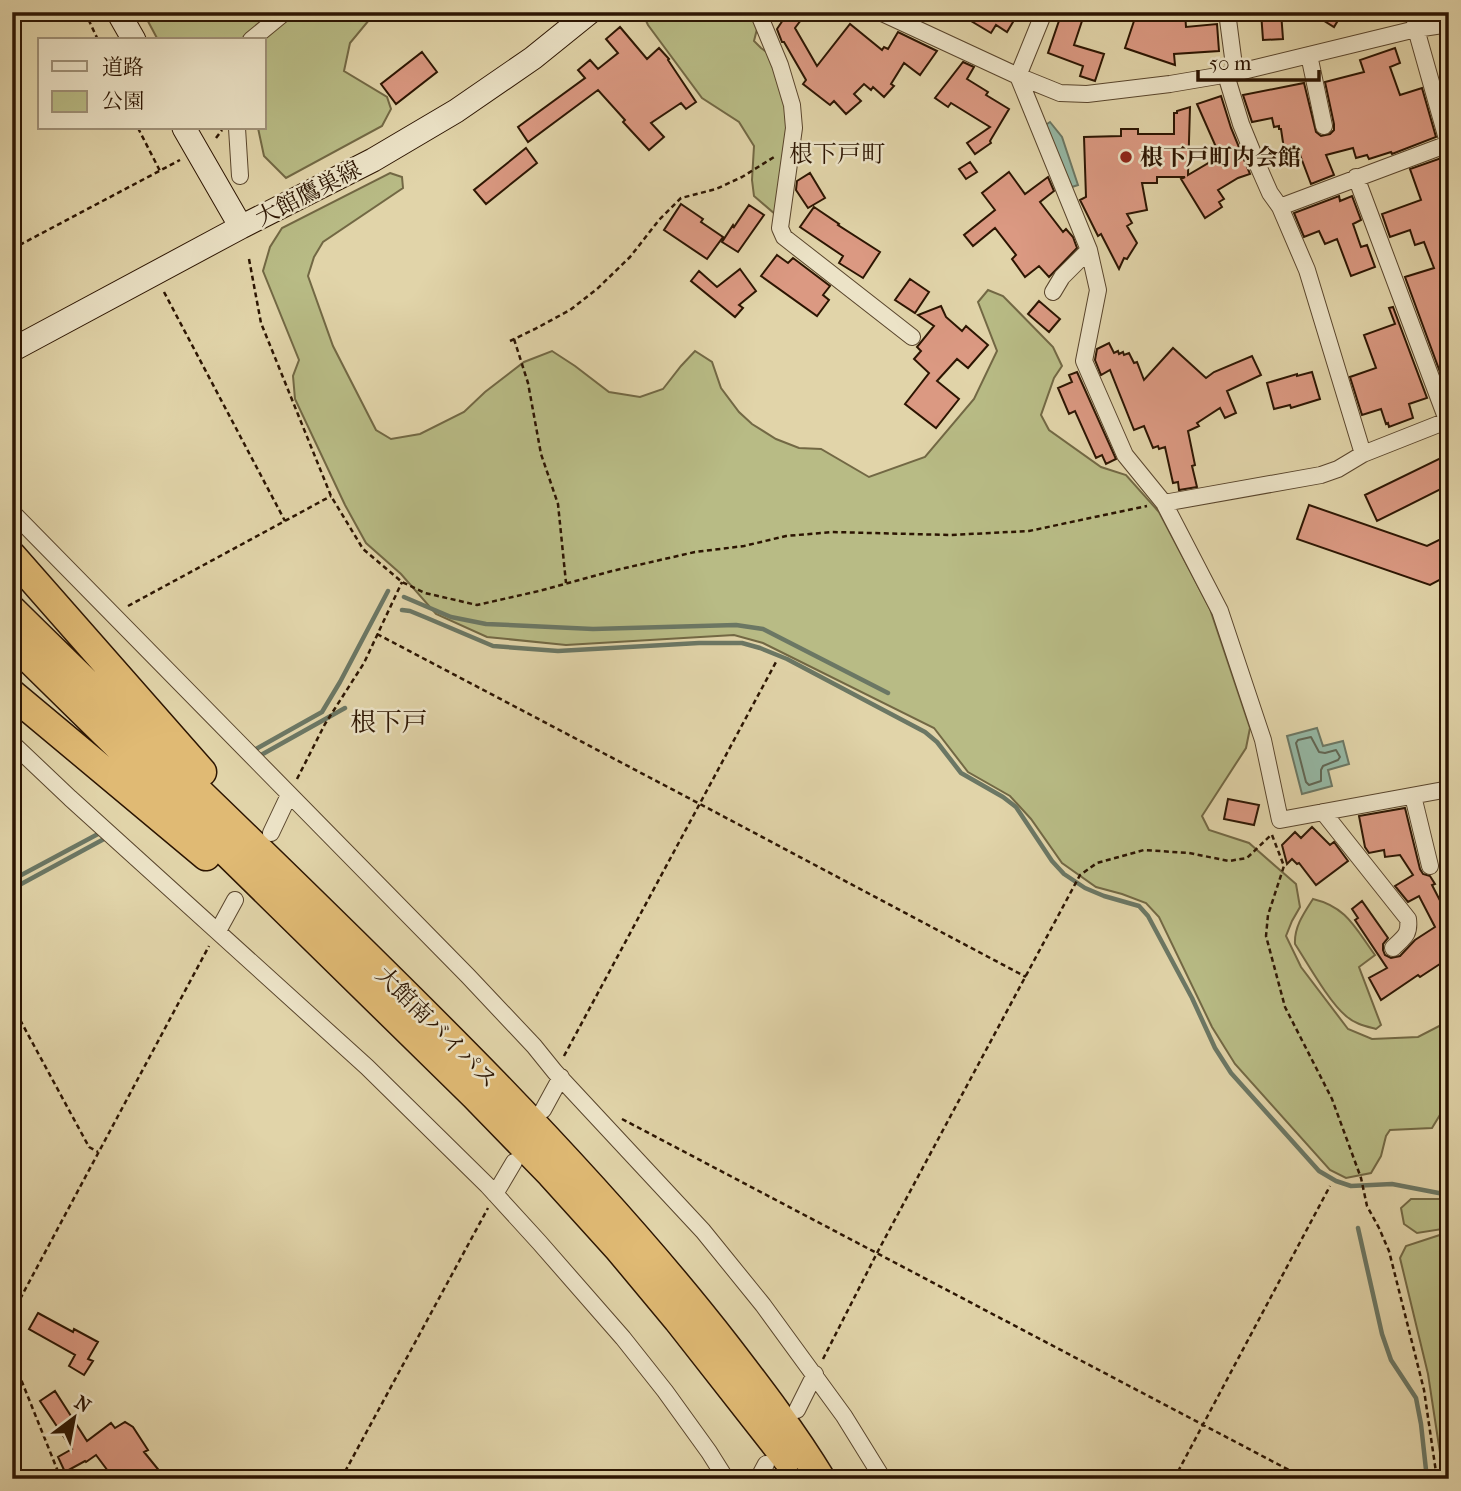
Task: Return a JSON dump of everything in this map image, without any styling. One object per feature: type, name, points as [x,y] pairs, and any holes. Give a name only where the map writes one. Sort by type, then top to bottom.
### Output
[{"type":"highway","points":[[12,556],[257,835],[446,1035]]},
{"type":"highway","name":"大館南バイパス","points":[[12,610],[446,1035],[567,1159],[698,1310],[805,1452],[821,1479]]},
{"type":"highway","name":"大館南バイパス","points":[[12,642],[522,1144],[618,1248],[694,1340],[800,1479]]},
{"type":"highway","points":[[12,694],[213,861],[391,1015]]},
{"type":"main road","points":[[118,12],[133,38]]},
{"type":"main road","name":"大館鷹巣線","points":[[12,350],[241,227],[373,160],[456,111],[533,58],[590,12]]},
{"type":"main road","points":[[185,130],[241,227]]},
{"type":"street","points":[[253,38],[285,12]]},
{"type":"street","points":[[758,12],[780,65],[792,105],[794,128],[780,228],[784,237],[912,337]]},
{"type":"street","points":[[880,12],[1060,93],[1087,94],[1231,74],[1309,55],[1415,21],[1449,24]]},
{"type":"street","points":[[1044,12],[1018,76],[1089,250],[1098,290],[1084,361],[1125,455],[1164,503],[1220,611],[1263,740],[1276,827],[1323,812],[1449,789]]},
{"type":"street","points":[[1227,12],[1231,74],[1241,124],[1307,270],[1363,454]]},
{"type":"street","points":[[1280,207],[1448,145],[1415,21]]},
{"type":"street","points":[[1309,55],[1324,126]]},
{"type":"street","points":[[236,130],[240,176]]},
{"type":"street","points":[[1164,503],[1321,475],[1338,469],[1363,454],[1448,420],[1356,177]]},
{"type":"street","points":[[1053,292],[1062,277],[1089,250]]},
{"type":"street","points":[[12,512],[468,976],[703,1231],[815,1374],[883,1479]]},
{"type":"street","points":[[12,743],[368,1067],[495,1194],[623,1338],[709,1452],[726,1479]]},
{"type":"street","points":[[271,833],[289,795]]},
{"type":"street","points":[[1413,796],[1430,866]]},
{"type":"street","points":[[1323,812],[1408,919],[1409,929],[1393,948]]},
{"type":"street","points":[[218,931],[235,900]]},
{"type":"street","points":[[543,1110],[558,1075]]},
{"type":"street","points":[[495,1194],[514,1162]]},
{"type":"street","points":[[797,1410],[815,1374]]},
{"type":"path","points":[[85,12],[97,38]]},
{"type":"path","points":[[139,130],[160,171]]},
{"type":"path","points":[[216,138],[222,130]]},
{"type":"path","points":[[510,341],[570,310],[597,289],[630,257],[659,220],[681,198],[716,189],[742,177],[771,160],[793,137]]},
{"type":"path","points":[[12,249],[180,160]]},
{"type":"path","points":[[249,260],[261,323],[331,496],[363,549],[402,582],[425,593],[477,605],[695,552],[744,546],[786,536],[832,532],[951,535],[1030,531],[1164,503]]},
{"type":"path","points":[[154,274],[285,521]]},
{"type":"path","points":[[514,339],[528,383],[541,454],[558,503],[566,583]]},
{"type":"path","points":[[113,614],[331,496]]},
{"type":"path","points":[[289,795],[325,724],[364,663],[402,582]]},
{"type":"path","points":[[377,635],[1026,977]]},
{"type":"path","points":[[558,1075],[776,662]]},
{"type":"path","points":[[815,1374],[1080,875],[1097,863],[1144,850],[1189,853],[1229,861],[1247,858],[1276,827]]},
{"type":"path","points":[[1276,827],[1284,866],[1268,915],[1266,936],[1285,1007],[1332,1099],[1361,1178],[1367,1206],[1389,1251],[1424,1391],[1437,1479]]},
{"type":"path","points":[[12,1314],[218,931]]},
{"type":"path","points":[[12,1005],[89,1147],[98,1153]]},
{"type":"path","points":[[618,1118],[1306,1479]]},
{"type":"path","points":[[1174,1479],[1330,1186]]},
{"type":"path","points":[[341,1479],[495,1194]]},
{"type":"path","points":[[12,1357],[61,1479]]},
{"type":"green space","points":[[143,12],[383,12],[369,20],[350,43],[344,71],[387,97],[391,109],[382,126],[286,178],[264,156],[258,130],[266,130],[266,38],[157,38]]},
{"type":"green space","points":[[642,12],[753,12],[757,29],[754,41],[768,53],[788,104],[790,130],[775,214],[754,196],[754,146],[739,122],[702,98],[648,25]]},
{"type":"green space","points":[[390,173],[402,177],[403,188],[323,242],[314,257],[308,276],[333,346],[376,430],[391,439],[420,434],[464,412],[524,362],[552,351],[609,392],[640,397],[663,389],[695,351],[712,362],[721,388],[752,424],[776,439],[799,448],[821,449],[869,477],[925,457],[974,399],[997,351],[978,302],[988,290],[1003,296],[1053,347],[1062,366],[1054,378],[1041,415],[1049,430],[1101,467],[1126,475],[1159,512],[1210,609],[1250,728],[1246,748],[1202,816],[1209,830],[1249,843],[1296,884],[1300,907],[1286,936],[1301,967],[1348,1029],[1372,1039],[1418,1037],[1449,1021],[1449,1100],[1432,1128],[1390,1130],[1381,1156],[1371,1173],[1346,1178],[1330,1170],[1235,1064],[1212,1027],[1159,917],[1146,903],[1096,887],[1062,863],[1031,819],[1010,796],[968,772],[934,728],[763,643],[734,635],[566,645],[487,637],[436,614],[401,574],[366,543],[345,505],[295,399],[293,376],[299,360],[263,271],[270,247],[282,228]]},
{"type":"green space","points":[[1313,899],[1342,913],[1375,955],[1359,967],[1381,1025],[1376,1029],[1353,1021],[1339,1010],[1295,944],[1298,926]]},
{"type":"green space","points":[[1411,1199],[1449,1199],[1449,1228],[1417,1233],[1404,1224],[1401,1208]]},
{"type":"green space","points":[[1449,1232],[1449,1479],[1444,1479],[1428,1374],[1400,1258],[1406,1246]]},
{"type":"water","points":[[1050,122],[1062,137],[1078,185],[1072,187],[1044,126]]},
{"type":"water","points":[[1317,728],[1323,746],[1343,741],[1349,764],[1328,770],[1332,786],[1302,794],[1287,736]]},
{"type":"building","points":[[773,12],[807,12],[795,28],[817,66],[850,24],[882,50],[884,47],[888,49],[898,32],[937,51],[920,75],[904,63],[891,84],[894,86],[884,97],[873,87],[871,90],[864,84],[854,94],[861,101],[846,114],[834,101],[830,105],[803,84],[806,80],[777,29],[783,20]]},
{"type":"building","points":[[956,12],[1019,12],[1007,32],[996,25],[991,33]]},
{"type":"building","points":[[1062,12],[1085,12],[1074,45],[1104,54],[1095,81],[1080,76],[1083,66],[1048,53]]},
{"type":"building","points":[[1137,12],[1161,20],[1161,12],[1185,12],[1186,27],[1217,24],[1219,51],[1174,54],[1175,65],[1125,48]]},
{"type":"building","points":[[1261,12],[1281,12],[1283,39],[1263,40]]},
{"type":"building","points":[[1310,12],[1343,12],[1334,27]]},
{"type":"building","points":[[620,27],[647,59],[659,48],[696,102],[686,109],[681,103],[651,123],[664,137],[649,150],[598,90],[528,142],[518,127],[585,78],[578,70],[590,60],[598,69],[618,53],[606,39]]},
{"type":"building","points":[[1395,48],[1400,63],[1390,67],[1400,95],[1422,88],[1436,137],[1392,154],[1391,152],[1369,159],[1367,155],[1356,158],[1353,148],[1326,155],[1334,175],[1311,184],[1297,147],[1284,149],[1281,129],[1279,126],[1274,127],[1272,118],[1252,122],[1243,95],[1304,83],[1316,132],[1321,136],[1330,134],[1334,130],[1334,124],[1325,82],[1364,72],[1360,60]]},
{"type":"building","points":[[422,52],[437,72],[396,104],[381,84]]},
{"type":"building","points":[[963,62],[974,67],[967,79],[1009,109],[991,143],[975,154],[967,143],[990,127],[951,103],[948,107],[935,98]]},
{"type":"building","points":[[1221,96],[1250,174],[1218,190],[1224,199],[1219,202],[1222,207],[1205,218],[1181,179],[1185,177],[1157,177],[1157,183],[1142,183],[1147,210],[1127,214],[1132,223],[1127,226],[1137,243],[1127,259],[1124,258],[1119,269],[1080,200],[1086,197],[1084,137],[1121,136],[1121,129],[1138,129],[1138,134],[1174,134],[1174,113],[1190,107],[1188,175],[1220,156],[1197,104]]},
{"type":"building","points":[[526,148],[537,163],[486,204],[474,190]]},
{"type":"building","points":[[1447,156],[1449,178],[1441,180],[1449,202],[1449,391],[1405,277],[1434,268],[1424,242],[1415,245],[1410,230],[1390,237],[1382,214],[1421,200],[1410,169]]},
{"type":"building","points":[[970,162],[977,172],[966,179],[959,169]]},
{"type":"building","points":[[1009,172],[1025,194],[1048,177],[1054,191],[1040,202],[1063,232],[1066,229],[1073,237],[1077,248],[1049,277],[1039,266],[1025,277],[1012,259],[1016,255],[995,228],[973,246],[964,235],[995,210],[982,193]]},
{"type":"building","points":[[810,173],[825,198],[808,208],[796,190],[797,181]]},
{"type":"building","points":[[1339,196],[1340,201],[1352,196],[1361,220],[1353,224],[1361,247],[1367,245],[1375,267],[1351,276],[1337,239],[1325,244],[1319,231],[1304,237],[1294,213]]},
{"type":"building","points":[[681,204],[723,237],[707,259],[664,230]]},
{"type":"building","points":[[749,205],[764,215],[738,252],[722,242]]},
{"type":"building","points":[[814,207],[880,252],[863,278],[839,263],[843,256],[800,227]]},
{"type":"building","points":[[777,255],[788,263],[793,258],[830,286],[823,295],[829,300],[817,316],[761,276]]},
{"type":"building","points":[[740,269],[756,291],[739,305],[743,308],[735,317],[691,281],[699,271],[717,287]]},
{"type":"building","points":[[910,279],[929,292],[915,313],[895,300]]},
{"type":"building","points":[[1039,301],[1060,319],[1049,332],[1028,314]]},
{"type":"building","points":[[941,306],[946,317],[962,331],[966,326],[988,345],[968,368],[957,359],[937,381],[959,399],[936,428],[905,404],[929,373],[914,359],[921,351],[917,347],[934,326],[918,315]]},
{"type":"building","points":[[1393,307],[1427,398],[1409,404],[1413,418],[1389,427],[1381,409],[1362,415],[1350,377],[1376,368],[1364,335],[1395,324],[1389,308]]},
{"type":"building","points":[[1109,343],[1114,353],[1129,353],[1134,363],[1137,362],[1144,380],[1173,348],[1206,378],[1252,356],[1261,375],[1227,391],[1236,413],[1225,418],[1220,408],[1197,423],[1199,426],[1188,431],[1197,487],[1179,490],[1178,482],[1173,483],[1165,447],[1153,448],[1144,426],[1134,430],[1110,370],[1101,375],[1095,360],[1097,349]]},
{"type":"building","points":[[1077,372],[1116,459],[1106,464],[1102,455],[1096,458],[1075,411],[1069,414],[1058,388],[1072,382],[1069,375]]},
{"type":"building","points":[[1312,372],[1320,399],[1291,408],[1290,405],[1274,409],[1267,383]]},
{"type":"building","points":[[1449,454],[1449,485],[1377,521],[1365,495]]},
{"type":"building","points":[[1309,505],[1427,546],[1449,535],[1449,575],[1430,585],[1297,539]]},
{"type":"building","points":[[1228,799],[1259,805],[1254,825],[1224,819]]},
{"type":"building","points":[[1405,808],[1420,869],[1423,874],[1430,876],[1435,884],[1432,885],[1449,918],[1449,958],[1381,1000],[1369,978],[1387,968],[1355,920],[1358,918],[1352,909],[1362,901],[1388,938],[1383,944],[1383,950],[1385,955],[1391,958],[1400,956],[1415,940],[1435,927],[1419,896],[1408,902],[1395,886],[1413,875],[1400,855],[1385,857],[1384,850],[1369,853],[1365,847],[1359,816]]},
{"type":"building","points":[[1312,827],[1330,845],[1334,842],[1348,861],[1316,885],[1299,863],[1292,859],[1287,864],[1282,845],[1295,832],[1301,838]]},
{"type":"building","points":[[38,1313],[98,1342],[88,1359],[93,1361],[84,1375],[69,1366],[75,1355],[29,1329]]},
{"type":"building","points":[[55,1391],[87,1441],[111,1423],[115,1428],[125,1422],[133,1427],[148,1450],[144,1452],[166,1479],[114,1479],[96,1455],[65,1472],[58,1457],[72,1449],[40,1401]]},
{"type":"waterway","points":[[256,749],[322,712],[388,591]]},
{"type":"waterway","points":[[404,597],[451,617],[486,624],[593,629],[736,625],[763,629],[888,693]]},
{"type":"waterway","points":[[402,610],[493,646],[558,651],[742,643],[787,659],[925,732],[937,742],[961,773],[1016,807],[1052,861],[1064,874],[1085,888],[1139,906],[1148,916],[1192,998],[1215,1048],[1231,1073],[1319,1171],[1351,1186],[1392,1184],[1449,1195]]},
{"type":"waterway","points":[[261,755],[345,708]]},
{"type":"waterway","points":[[12,880],[98,834]]},
{"type":"waterway","points":[[12,889],[104,839]]},
{"type":"waterway","points":[[1358,1228],[1382,1334],[1391,1360],[1416,1398],[1427,1479]]},
{"type":"place","name":"根下戸町内会館","points":[[1126,157]]},
{"type":"district","name":"根下戸町","points":[[837,154]]},
{"type":"district","name":"根下戸","points":[[389,722]]}]
